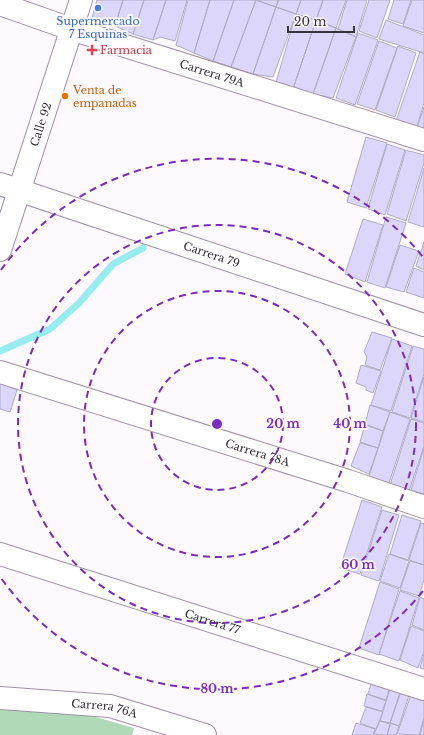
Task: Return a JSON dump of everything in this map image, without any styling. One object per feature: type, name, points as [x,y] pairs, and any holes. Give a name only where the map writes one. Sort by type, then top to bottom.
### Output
[{"type":"street","name":"Calle 92","points":[[0,250],[10,187],[81,0]]},
{"type":"street","name":"Carrera 79A","points":[[0,4],[71,29],[424,140]]},
{"type":"street","name":"Carrera 79","points":[[10,187],[424,325]]},
{"type":"street","name":"Carrera 78A","points":[[0,372],[348,481],[424,507]]},
{"type":"street","name":"Carrera 77","points":[[0,554],[424,689]]},
{"type":"street","name":"Carrera 76A","points":[[0,698],[110,706],[205,735]]},
{"type":"green space","points":[[0,707],[75,711],[134,728],[132,735],[0,735]]},
{"type":"building","points":[[97,0],[123,0],[115,26],[92,18]]},
{"type":"building","points":[[123,0],[144,0],[133,34],[115,26]]},
{"type":"building","points":[[144,0],[166,0],[153,40],[133,34]]},
{"type":"building","points":[[166,0],[187,0],[175,41],[160,37],[153,40]]},
{"type":"building","points":[[188,0],[210,0],[194,53],[176,45]]},
{"type":"building","points":[[210,0],[234,0],[213,61],[194,53]]},
{"type":"building","points":[[234,0],[256,0],[231,67],[213,61]]},
{"type":"building","points":[[256,0],[278,0],[276,7]]},
{"type":"building","points":[[256,0],[276,7],[253,74],[231,67]]},
{"type":"building","points":[[279,0],[301,0],[296,14],[276,7]]},
{"type":"building","points":[[301,0],[323,0],[316,20],[296,14]]},
{"type":"building","points":[[323,0],[346,0],[336,28],[316,20]]},
{"type":"building","points":[[347,0],[367,0],[356,37],[338,29]]},
{"type":"building","points":[[369,0],[390,0],[377,38],[359,31]]},
{"type":"building","points":[[394,0],[411,0],[403,24],[388,19]]},
{"type":"building","points":[[412,0],[424,0],[424,33],[403,26]]},
{"type":"building","points":[[276,7],[296,14],[273,77],[253,74]]},
{"type":"building","points":[[296,14],[316,20],[293,89],[276,82]]},
{"type":"building","points":[[316,20],[336,28],[313,94],[293,89]]},
{"type":"building","points":[[386,20],[424,35],[424,53],[379,39]]},
{"type":"building","points":[[336,28],[356,37],[333,98],[313,94]]},
{"type":"building","points":[[358,33],[378,40],[355,105],[336,98]]},
{"type":"building","points":[[379,41],[397,48],[375,110],[357,104]]},
{"type":"building","points":[[398,46],[416,53],[395,117],[376,110]]},
{"type":"building","points":[[420,52],[424,54],[424,103],[417,126],[396,121]]},
{"type":"building","points":[[424,107],[424,130],[417,128]]},
{"type":"building","points":[[366,137],[387,143],[366,208],[347,202]]},
{"type":"building","points":[[387,144],[405,150],[385,215],[368,209]]},
{"type":"building","points":[[406,150],[424,155],[424,163],[406,221],[387,214]]},
{"type":"building","points":[[424,168],[424,227],[408,222]]},
{"type":"building","points":[[386,217],[406,223],[385,288],[367,282]]},
{"type":"building","points":[[363,219],[383,225],[365,282],[345,274]]},
{"type":"building","points":[[424,242],[424,270],[416,266]]},
{"type":"building","points":[[400,245],[419,251],[404,292],[386,287]]},
{"type":"building","points":[[414,268],[424,272],[424,298],[406,292]]},
{"type":"building","points":[[372,332],[392,338],[380,370],[365,365],[367,357],[364,352]]},
{"type":"building","points":[[392,339],[412,346],[391,411],[371,405]]},
{"type":"building","points":[[413,346],[424,349],[424,374],[410,418],[392,412]]},
{"type":"building","points":[[361,365],[381,371],[373,393],[366,390],[366,387],[356,383]]},
{"type":"building","points":[[424,377],[424,422],[411,418]]},
{"type":"building","points":[[0,383],[17,390],[10,412],[0,409]]},
{"type":"building","points":[[370,405],[390,412],[383,431],[365,424]]},
{"type":"building","points":[[390,412],[410,419],[389,483],[369,476]]},
{"type":"building","points":[[411,419],[424,423],[424,446],[409,491],[390,485]]},
{"type":"building","points":[[365,425],[383,431],[378,448],[360,442]]},
{"type":"building","points":[[360,443],[378,448],[369,474],[351,466]]},
{"type":"building","points":[[424,448],[424,494],[411,490]]},
{"type":"building","points":[[362,500],[382,507],[360,574],[340,568]]},
{"type":"building","points":[[382,510],[399,515],[379,581],[361,575]]},
{"type":"building","points":[[402,515],[421,521],[408,560],[390,554]]},
{"type":"building","points":[[421,523],[424,524],[424,565],[409,560]]},
{"type":"building","points":[[389,554],[409,561],[400,588],[380,581]]},
{"type":"building","points":[[410,561],[424,565],[424,580],[419,596],[400,590]]},
{"type":"building","points":[[380,582],[399,589],[379,655],[359,648]]},
{"type":"building","points":[[400,591],[419,598],[399,661],[379,654]]},
{"type":"building","points":[[420,597],[424,599],[424,630],[412,625]]},
{"type":"building","points":[[411,626],[424,631],[424,651],[418,668],[400,660]]},
{"type":"building","points":[[424,654],[424,669],[420,668]]},
{"type":"building","points":[[372,681],[390,687],[386,700],[368,694]]},
{"type":"building","points":[[391,686],[401,689],[390,723],[380,721]]},
{"type":"building","points":[[402,689],[410,692],[399,726],[390,723]]},
{"type":"building","points":[[412,692],[424,696],[424,718],[419,735],[397,734]]},
{"type":"building","points":[[367,694],[386,701],[382,711],[364,706]]},
{"type":"building","points":[[366,707],[383,712],[376,729],[360,723]]},
{"type":"building","points":[[424,720],[424,735],[420,735]]},
{"type":"building","points":[[380,721],[390,724],[387,735],[374,734]]},
{"type":"building","points":[[356,723],[375,729],[373,735],[352,735]]},
{"type":"building","points":[[391,723],[399,726],[396,735],[387,735]]},
{"type":"waterway","points":[[0,351],[50,329],[79,303],[113,264],[143,248]]},
{"type":"place","name":"Supermercado 7 Esquinas","points":[[98,8]]},
{"type":"place","name":"Farmacia","points":[[92,50]]},
{"type":"place","name":"Venta de empanadas","points":[[65,96]]}]
